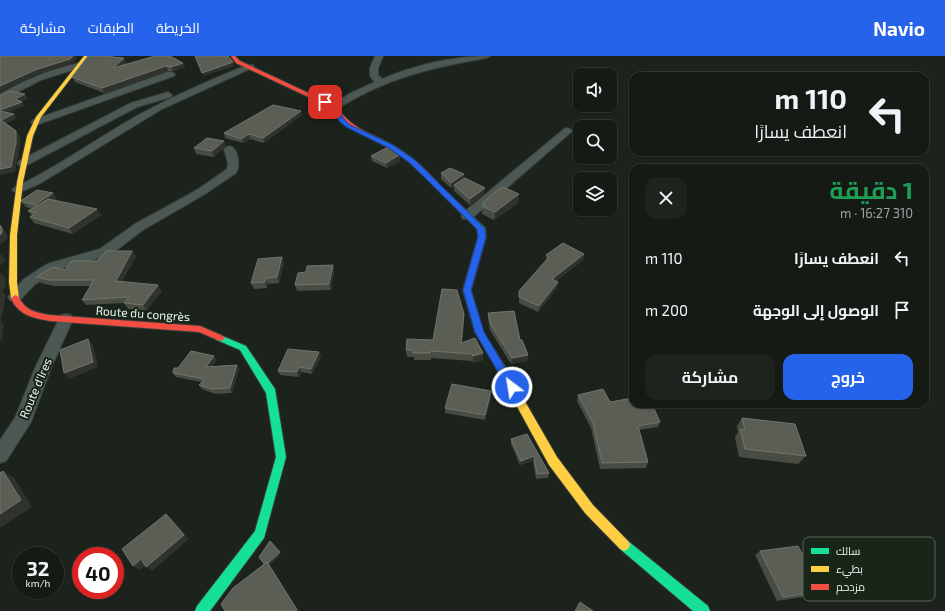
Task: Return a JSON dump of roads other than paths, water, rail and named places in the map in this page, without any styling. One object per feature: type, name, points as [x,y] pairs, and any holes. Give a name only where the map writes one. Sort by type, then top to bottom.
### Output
[{"type":"main road","name":"Route du congrès","points":[[86,56],[36,122],[23,163],[18,190],[12,272],[15,297],[17,306],[29,314],[66,319],[200,329],[243,348],[271,392],[281,457],[260,534],[202,611]]},
{"type":"main road","points":[[233,56],[238,62],[334,107],[341,119],[348,126],[391,146],[412,161],[481,228],[482,237],[467,290],[479,332],[520,400],[553,461],[588,510],[627,548],[703,611]]},
{"type":"street","points":[[379,56],[374,68],[374,76],[380,82]]},
{"type":"street","points":[[334,107],[353,94],[405,72],[426,66],[486,56]]},
{"type":"street","points":[[0,98],[38,78],[63,68],[79,65]]},
{"type":"street","points":[[18,190],[40,180],[146,114],[250,68]]},
{"type":"street","points":[[36,122],[171,74]]},
{"type":"street","points":[[23,163],[134,105],[178,92],[198,84],[204,77]]},
{"type":"street","points":[[467,216],[567,131]]},
{"type":"street","points":[[15,297],[29,282],[47,270],[105,252],[139,227],[201,192],[232,171],[234,160],[229,149]]},
{"type":"street","name":"Route d'Ires","points":[[0,455],[22,422],[43,368],[66,319]]}]
